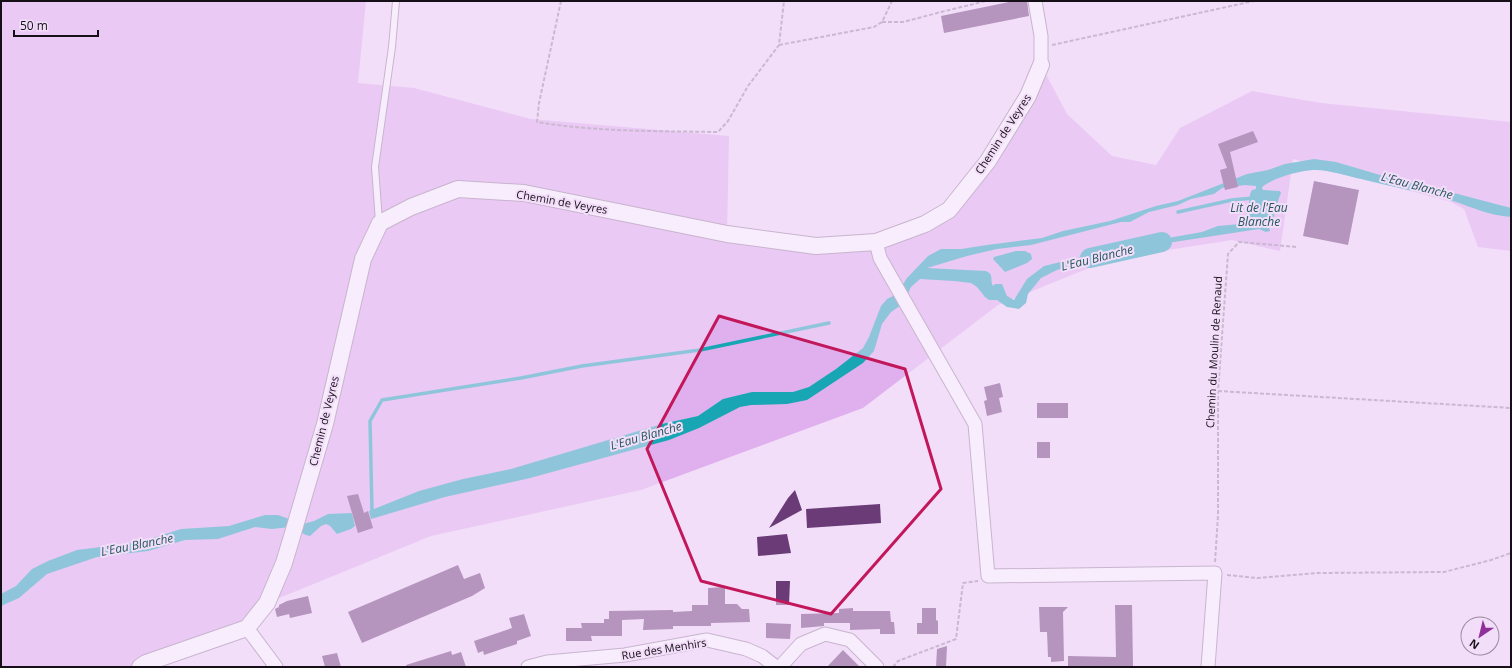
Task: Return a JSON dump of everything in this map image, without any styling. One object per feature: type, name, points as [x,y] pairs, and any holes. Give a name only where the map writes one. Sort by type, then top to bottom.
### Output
[{"type":"street","points":[[1035,1],[1041,36],[1041,64]]},
{"type":"street","name":"Chemin de Veyres","points":[[247,628],[267,603],[284,563],[324,424],[363,259],[380,223],[411,207],[458,189],[524,193],[727,234],[816,246],[876,242],[924,224],[949,210],[988,161],[1028,96],[1041,64]]},
{"type":"street","points":[[876,242],[880,258],[975,424],[988,576],[1215,573],[1208,667]]},
{"type":"street","points":[[140,667],[146,663],[247,628],[276,667]]},
{"type":"street","points":[[780,667],[801,644],[825,634],[850,640],[877,667]]},
{"type":"street","name":"Rue des Menhirs","points":[[528,667],[625,655],[707,640],[746,649],[762,656],[776,667]]},
{"type":"lane","points":[[380,223],[376,167],[392,47],[396,1]]},
{"type":"path","points":[[561,1],[539,103],[537,122],[558,125],[645,131],[718,132],[728,121],[748,86],[779,45],[784,1]]},
{"type":"path","points":[[882,22],[892,1]]},
{"type":"path","points":[[779,45],[874,27],[882,22],[903,22],[986,1]]},
{"type":"path","points":[[1041,48],[1254,1]]},
{"type":"path","name":"Chemin du Moulin de Renaud","points":[[1215,573],[1218,516],[1218,391],[1228,254],[1239,242],[1297,247]]},
{"type":"path","points":[[1218,391],[1511,408]]},
{"type":"path","points":[[1215,573],[1257,578],[1317,573],[1444,572],[1491,560],[1511,553]]},
{"type":"path","points":[[893,667],[898,661],[956,639],[963,582],[981,580],[988,576]]},
{"type":"highlighted area","points":[[719,316],[905,369],[941,489],[831,614],[701,581],[647,449]]},
{"type":"shaded area","points":[[1,1],[366,1],[358,83],[414,88],[531,119],[729,136],[727,234],[876,242],[949,210],[1041,65],[1067,114],[1112,156],[1156,165],[1180,128],[1252,91],[1321,103],[1511,122],[1511,251],[1478,247],[1464,209],[1451,202],[1293,159],[1280,251],[1232,240],[1111,259],[998,305],[863,408],[641,490],[431,536],[267,603],[247,628],[140,667],[1,667]]},
{"type":"water","name":"Lit de l'Eau Blanche","points":[[1314,159],[1336,162],[1397,180],[1435,188],[1511,208],[1511,217],[1488,213],[1430,195],[1330,172],[1313,170],[1293,173],[1272,181],[1262,187],[1263,190],[1280,191],[1281,193],[1269,227],[1270,231],[1266,232],[1259,229],[1128,249],[1106,256],[1091,258],[1057,270],[1041,278],[1028,294],[1026,303],[1019,309],[1007,307],[997,300],[989,300],[977,287],[971,283],[920,279],[911,287],[903,304],[891,312],[882,324],[874,351],[863,363],[807,400],[787,404],[751,405],[740,407],[699,428],[669,440],[530,478],[445,497],[371,519],[369,511],[419,491],[463,479],[511,469],[662,424],[698,416],[723,399],[752,392],[793,392],[809,387],[836,369],[863,348],[881,306],[887,299],[897,294],[907,278],[928,256],[941,249],[961,249],[1042,238],[1063,231],[1110,221],[1156,206],[1178,201],[1247,174],[1268,170],[1285,164]],"holes":[[[1245,185],[1256,186],[1256,189],[1252,190],[1251,192],[1247,212],[1240,224],[1218,226],[1202,232],[1140,243],[1044,266],[1027,279],[1014,300],[1007,296],[1002,284],[995,284],[993,286],[991,276],[986,271],[927,268],[997,249],[1031,245],[1121,222],[1130,222],[1149,212],[1178,205],[1191,199],[1214,194],[1222,188]]]},
{"type":"water","points":[[1016,251],[1025,251],[1031,254],[1032,259],[1027,263],[1005,272],[993,259],[994,257]]},
{"type":"water","points":[[352,513],[355,526],[337,534],[330,526],[326,524],[321,526],[310,536],[290,527],[272,529],[255,527],[218,539],[185,540],[148,551],[97,557],[47,574],[19,598],[1,606],[1,594],[16,586],[32,569],[77,550],[140,542],[181,529],[229,526],[265,515],[278,515],[303,524],[314,521],[328,514]]},
{"type":"building","points":[[1014,1],[1027,1],[1029,16],[944,33],[941,16]]},
{"type":"building","points":[[1253,131],[1258,142],[1230,152],[1238,187],[1225,190],[1220,170],[1227,168],[1218,144]]},
{"type":"building","points":[[1314,181],[1359,190],[1348,245],[1303,236]]},
{"type":"building","points":[[1000,383],[1003,397],[999,398],[1002,412],[987,416],[984,401],[987,400],[984,387]]},
{"type":"building","points":[[1037,403],[1068,403],[1068,418],[1037,418]]},
{"type":"building","points":[[1037,442],[1050,442],[1050,458],[1037,458]]},
{"type":"building","points":[[795,490],[802,510],[769,528],[788,498]]},
{"type":"building","points":[[358,494],[364,513],[368,511],[373,528],[358,533],[347,496]]},
{"type":"building","points":[[880,504],[881,523],[807,528],[806,509]]},
{"type":"building","points":[[787,534],[791,553],[758,556],[757,537]]},
{"type":"building","points":[[458,565],[464,579],[480,573],[485,588],[472,596],[362,643],[348,612]]},
{"type":"building","points":[[776,581],[790,581],[789,605],[776,605]]},
{"type":"building","points":[[725,587],[725,604],[737,604],[742,609],[749,609],[750,622],[711,623],[711,626],[673,626],[673,629],[643,630],[644,619],[622,620],[622,636],[591,636],[592,641],[566,641],[566,628],[582,628],[581,623],[604,623],[604,619],[609,619],[609,611],[692,611],[692,605],[708,605],[708,588]]},
{"type":"building","points":[[308,596],[312,613],[290,618],[289,614],[277,617],[275,609],[279,607],[279,605],[287,601]]},
{"type":"building","points":[[1115,605],[1132,605],[1133,667],[1068,667],[1068,656],[1116,657]]},
{"type":"building","points":[[1039,607],[1068,607],[1063,612],[1064,661],[1051,662],[1051,657],[1048,657],[1047,632],[1040,632]]},
{"type":"building","points":[[853,608],[853,611],[890,611],[891,622],[894,622],[895,634],[880,634],[880,629],[850,630],[850,623],[824,623],[824,626],[801,628],[801,614],[839,613],[839,609]]},
{"type":"building","points":[[922,608],[936,608],[938,634],[917,634],[917,623],[922,623]]},
{"type":"building","points":[[524,614],[531,636],[517,641],[517,644],[484,655],[483,651],[478,653],[474,641],[512,628],[509,618]]},
{"type":"building","points":[[766,623],[791,624],[790,639],[766,638]]},
{"type":"building","points":[[947,646],[946,667],[936,667],[937,649]]},
{"type":"building","points":[[843,650],[860,667],[827,667]]},
{"type":"building","points":[[451,651],[452,655],[461,652],[466,667],[407,667],[406,665]]},
{"type":"building","points":[[337,653],[341,667],[325,667],[322,656]]},
{"type":"waterway","name":"L'Eau Blanche","points":[[1178,212],[1232,200],[1253,198]]},
{"type":"waterway","name":"L'Eau Blanche","points":[[1090,258],[1162,242]]},
{"type":"waterway","name":"L'Eau Blanche","points":[[372,511],[370,421],[382,400],[521,378],[582,366],[700,350],[829,323]]}]
